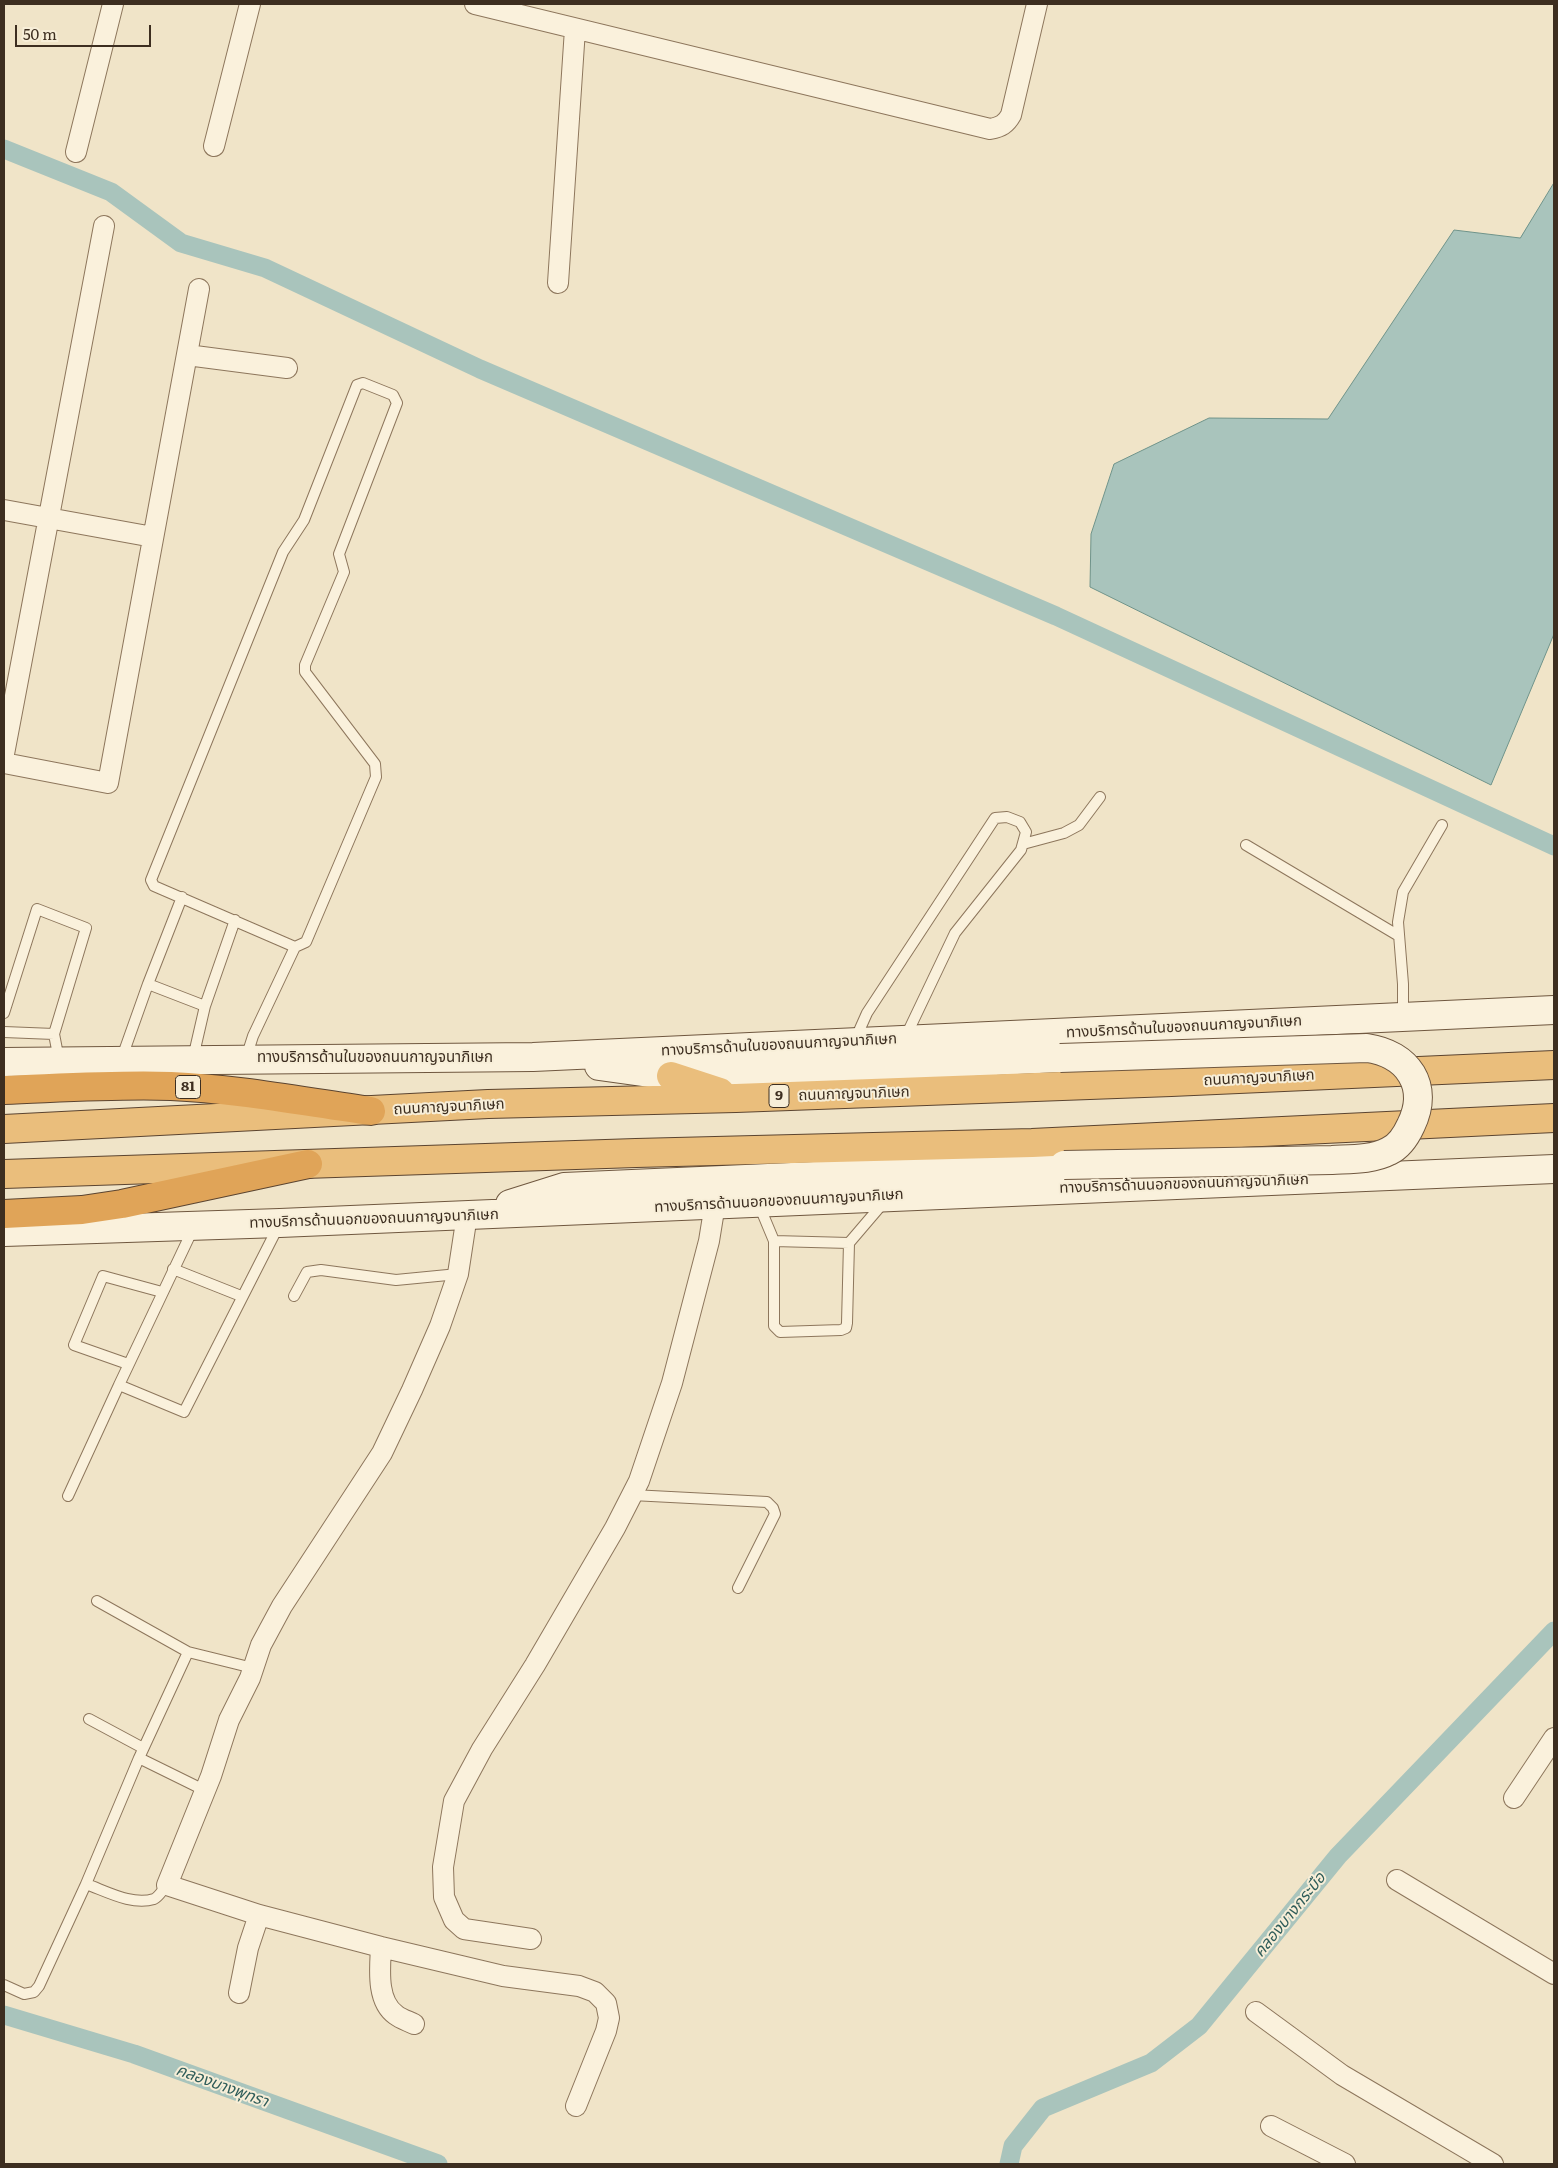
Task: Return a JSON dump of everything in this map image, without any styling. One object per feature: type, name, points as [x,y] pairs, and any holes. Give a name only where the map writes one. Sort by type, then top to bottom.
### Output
[{"type":"highway","name":"ถนนกาญจนาภิเษก","points":[[4,1129],[488,1104],[736,1098],[1180,1082],[1554,1065]]},
{"type":"highway","points":[[671,1076],[736,1098]]},
{"type":"highway","name":"81","points":[[4,1090],[126,1085],[172,1086],[212,1089],[371,1111]]},
{"type":"highway","points":[[4,1174],[636,1153],[1032,1143],[1554,1118]]},
{"type":"highway","points":[[4,1214],[82,1210],[122,1204],[308,1164]]},
{"type":"main road","name":"ทางบริการด้านในของถนนกาญจนาภิเษก","points":[[4,1062],[533,1057],[1554,1010]]},
{"type":"main road","points":[[471,1215],[564,1187],[1064,1165],[1332,1160],[1372,1157],[1389,1151],[1400,1143],[1415,1116],[1418,1102],[1414,1077],[1406,1064],[1395,1056],[1381,1050],[1367,1048],[1060,1058],[671,1076],[533,1057]]},
{"type":"main road","name":"ทางบริการด้านนอกของถนนกาญจนาภิเษก","points":[[4,1232],[280,1223],[888,1196],[1554,1170]]},
{"type":"street","points":[[76,152],[113,4]]},
{"type":"street","points":[[214,146],[250,4]]},
{"type":"street","points":[[476,4],[520,9],[575,28],[990,129],[999,128],[1006,123],[1011,115],[1037,4]]},
{"type":"street","points":[[558,283],[575,28]]},
{"type":"street","points":[[4,754],[47,518],[104,226]]},
{"type":"street","points":[[4,763],[108,783],[199,289]]},
{"type":"street","points":[[187,355],[287,368]]},
{"type":"street","points":[[4,510],[153,537]]},
{"type":"street","points":[[531,1940],[464,1929],[451,1916],[444,1900],[443,1867],[454,1801],[482,1749],[535,1665],[615,1528],[639,1481],[672,1383],[710,1241],[715,1204]]},
{"type":"street","points":[[471,1215],[458,1274],[440,1326],[382,1453],[282,1606],[261,1645],[253,1668],[229,1720],[211,1776],[167,1885],[259,1916],[381,1947],[504,1976],[579,1986],[595,1992],[606,2003],[609,2018],[606,2031],[576,2106]]},
{"type":"street","points":[[1514,1798],[1554,1738]]},
{"type":"street","points":[[1397,1880],[1554,1974]]},
{"type":"street","points":[[239,1994],[248,1948],[259,1916]]},
{"type":"street","points":[[381,1947],[382,1996],[394,2015],[414,2024]]},
{"type":"street","points":[[1256,2012],[1342,2074],[1493,2164]]},
{"type":"street","points":[[1271,2126],[1345,2164]]},
{"type":"lane","points":[[246,1059],[253,1036],[294,947],[306,942],[376,778],[375,764],[305,672],[305,665],[344,572],[339,554],[397,403],[394,395],[363,383],[357,385],[304,520],[283,552],[151,880],[154,886],[294,947]]},
{"type":"lane","points":[[1023,844],[1064,833],[1079,825],[1100,796]]},
{"type":"lane","points":[[855,1041],[867,1013],[995,818],[1007,817],[1020,822],[1026,832],[1021,850],[955,933],[904,1039]]},
{"type":"lane","points":[[1403,1017],[1398,922],[1403,892],[1442,825]]},
{"type":"lane","points":[[1246,845],[1399,936]]},
{"type":"lane","points":[[121,1060],[182,897]]},
{"type":"lane","points":[[4,1013],[37,909],[86,928],[54,1034],[59,1062]]},
{"type":"lane","points":[[193,1059],[204,1006],[235,920]]},
{"type":"lane","points":[[148,984],[204,1006]]},
{"type":"lane","points":[[4,1032],[54,1034]]},
{"type":"lane","points":[[757,1202],[774,1241],[774,1326],[780,1332],[841,1330],[846,1328],[847,1323],[849,1243],[888,1196]]},
{"type":"lane","points":[[118,1385],[184,1412],[241,1296],[280,1223]]},
{"type":"lane","points":[[68,1496],[118,1385],[194,1226]]},
{"type":"lane","points":[[774,1241],[849,1243]]},
{"type":"lane","points":[[173,1269],[241,1296]]},
{"type":"lane","points":[[294,1296],[307,1272],[321,1270],[396,1280],[458,1274]]},
{"type":"lane","points":[[128,1364],[74,1345],[104,1276],[162,1292]]},
{"type":"lane","points":[[632,1495],[767,1502],[773,1508],[775,1514],[738,1588]]},
{"type":"lane","points":[[97,1601],[188,1652],[253,1668]]},
{"type":"lane","points":[[4,1985],[24,1994],[34,1992],[39,1986],[86,1884],[141,1753],[188,1652]]},
{"type":"lane","points":[[89,1719],[141,1753],[204,1790]]},
{"type":"lane","points":[[86,1884],[122,1897],[140,1901],[156,1898],[167,1885]]},
{"type":"water","points":[[1554,183],[1554,634],[1491,785],[1090,587],[1091,534],[1114,464],[1209,418],[1328,419],[1454,230],[1520,238]]},
{"type":"waterway","points":[[4,149],[111,192],[181,243],[265,268],[480,369],[1056,616],[1554,846]]},
{"type":"waterway","name":"คลองบางกระบือ","points":[[1009,2164],[1013,2146],[1043,2108],[1151,2063],[1199,2026],[1338,1856],[1554,1631]]},
{"type":"waterway","name":"คลองบางพุทรา","points":[[4,2015],[134,2054],[438,2164]]}]
